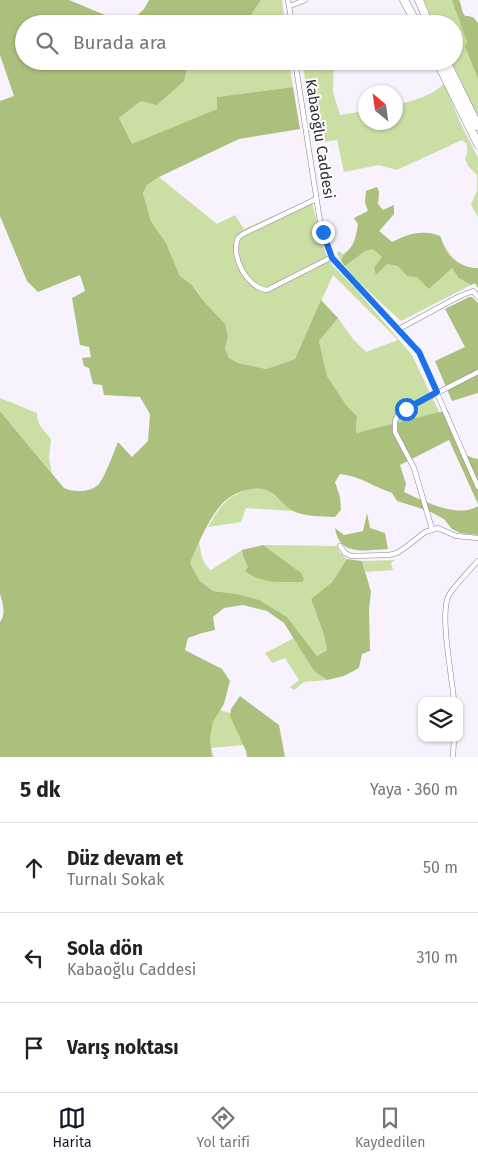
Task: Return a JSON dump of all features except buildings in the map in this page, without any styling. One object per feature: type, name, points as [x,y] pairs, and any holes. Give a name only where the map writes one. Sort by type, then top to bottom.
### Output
[{"type":"highway","points":[[404,0],[412,15]]},
{"type":"highway","points":[[419,0],[425,15]]},
{"type":"highway","points":[[441,70],[478,144]]},
{"type":"highway","points":[[450,70],[478,126]]},
{"type":"highway","points":[[467,122],[478,149]]},
{"type":"street","points":[[288,0],[291,15]]},
{"type":"street","points":[[290,6],[305,0]]},
{"type":"street","name":"Kabaoğlu Caddesi","points":[[296,70],[316,199],[323,232],[332,258],[419,352],[478,486]]},
{"type":"street","points":[[316,199],[243,234],[238,238],[235,250],[246,277],[256,286],[267,290],[332,258]]},
{"type":"street","points":[[398,329],[473,291],[478,297]]},
{"type":"street","points":[[432,529],[414,468],[395,432],[395,421],[399,413],[478,372]]},
{"type":"street","points":[[340,546],[345,553],[351,556],[388,555],[397,553],[425,532],[438,528],[456,536],[478,538]]},
{"type":"street","points":[[454,697],[447,637],[446,612],[448,596],[478,562]]},
{"type":"street","points":[[453,757],[454,742]]},
{"type":"green space","points":[[0,0],[69,0],[105,15],[15,15],[15,70],[187,70],[184,81],[157,105],[141,101],[119,118],[132,144],[217,109],[217,97],[293,87],[300,129],[239,139],[159,177],[147,185],[143,193],[151,221],[166,243],[180,276],[191,284],[225,324],[228,337],[225,348],[229,358],[238,363],[266,369],[295,359],[321,300],[338,318],[319,341],[327,376],[347,406],[357,416],[356,433],[448,410],[456,441],[460,448],[470,457],[478,459],[478,504],[449,440],[400,465],[406,484],[404,492],[431,504],[451,510],[470,510],[478,506],[478,535],[460,533],[452,529],[444,519],[429,511],[397,501],[392,493],[360,479],[340,474],[335,482],[340,497],[341,510],[335,517],[298,513],[289,509],[270,492],[260,489],[236,494],[221,505],[208,525],[190,563],[199,580],[213,591],[237,594],[259,600],[287,617],[317,656],[327,650],[324,635],[311,599],[332,582],[347,559],[362,561],[371,592],[369,610],[370,651],[362,654],[359,668],[344,676],[327,680],[314,671],[284,623],[267,611],[243,605],[224,608],[213,617],[215,630],[188,638],[185,650],[222,669],[230,681],[224,704],[213,722],[210,739],[212,757],[0,757],[0,622],[3,605],[0,594],[0,411],[64,488],[76,491],[86,491],[98,485],[118,442],[132,457],[148,441],[150,414],[140,397],[104,395],[102,385],[93,384],[89,368],[84,366],[82,358],[91,357],[89,347],[80,345],[72,298],[85,291],[80,275],[38,292],[27,281],[0,216],[0,101],[14,96],[0,55]]},
{"type":"green space","points":[[149,0],[261,0],[251,15],[138,15]]},
{"type":"green space","points":[[261,0],[282,0],[284,15],[251,15]]},
{"type":"green space","points":[[424,0],[452,0],[459,15],[430,15]]},
{"type":"green space","points":[[452,0],[459,0],[465,16],[473,17],[478,23],[478,79],[465,46],[467,42],[463,31],[463,15],[457,15]]},
{"type":"green space","points":[[463,29],[478,79],[478,116],[455,70],[463,70]]},
{"type":"green space","points":[[187,70],[290,70],[293,87],[217,97],[217,109],[132,145],[119,118],[141,101],[184,81]]},
{"type":"green space","points":[[304,70],[334,70],[333,92],[340,115],[358,112],[358,130],[403,130],[403,103],[428,95],[440,88],[444,83],[460,122],[478,158],[478,217],[471,205],[477,190],[477,175],[468,166],[465,159],[467,144],[462,140],[397,170],[379,165],[344,172],[337,140],[316,143]]},
{"type":"green space","points":[[159,177],[217,224],[235,215],[244,229],[311,199],[325,252],[332,265],[355,288],[412,355],[440,414],[356,433],[357,416],[347,406],[327,376],[319,341],[338,318],[353,339],[366,352],[398,340],[333,275],[295,359],[266,369],[238,363],[229,358],[225,347],[228,337],[198,292],[180,276],[166,243],[151,221],[143,193],[147,185]]},
{"type":"green space","points":[[377,187],[379,192],[378,204],[383,210],[394,205],[394,214],[379,231],[392,242],[415,233],[440,236],[454,259],[465,266],[478,268],[478,288],[475,283],[401,321],[366,289],[337,254],[338,251],[343,254],[352,245],[358,224],[354,218],[368,211],[365,202],[366,191]]},
{"type":"green space","points":[[377,187],[379,192],[378,204],[383,210],[394,205],[394,214],[379,231],[392,242],[415,233],[440,236],[446,251],[452,258],[465,266],[478,268],[478,288],[475,283],[471,285],[459,278],[452,268],[429,289],[417,277],[407,276],[398,266],[387,264],[376,275],[374,268],[382,257],[373,249],[365,251],[345,266],[341,261],[353,244],[357,232],[358,224],[354,218],[368,211],[365,202],[366,191]]},
{"type":"green space","points":[[472,297],[478,303],[478,393],[452,401],[435,361],[465,347],[445,309]]},
{"type":"green space","points":[[0,398],[37,413],[40,425],[51,439],[49,459],[52,473],[0,411]]},
{"type":"green space","points":[[255,487],[268,490],[292,511],[246,508],[241,522],[208,527],[226,501],[238,493]]},
{"type":"green space","points":[[367,513],[370,528],[385,533],[388,549],[355,550],[342,544],[335,528],[344,535],[363,531]]},
{"type":"green space","points":[[199,541],[203,561],[211,570],[242,550],[248,567],[279,557],[263,545],[337,546],[340,553],[347,559],[332,582],[311,599],[324,635],[327,650],[317,656],[287,617],[237,594],[213,591],[199,580],[190,563]]},
{"type":"green space","points":[[263,545],[301,573],[304,579],[302,582],[265,580],[245,571],[248,567],[242,550]]},
{"type":"green space","points":[[395,560],[391,563],[393,570],[366,572],[362,561]]},
{"type":"green space","points":[[294,638],[314,671],[327,680],[304,682],[294,690],[290,687],[299,680],[285,658],[272,663],[265,653]]},
{"type":"green space","points":[[240,696],[279,725],[285,757],[247,757],[230,716],[231,709]]},
{"type":"green space","points":[[220,710],[233,714],[233,721],[244,745],[211,748],[210,739],[213,722]]},
{"type":"route","points":[[323,232],[332,258],[419,352],[437,392],[406,409]]}]
